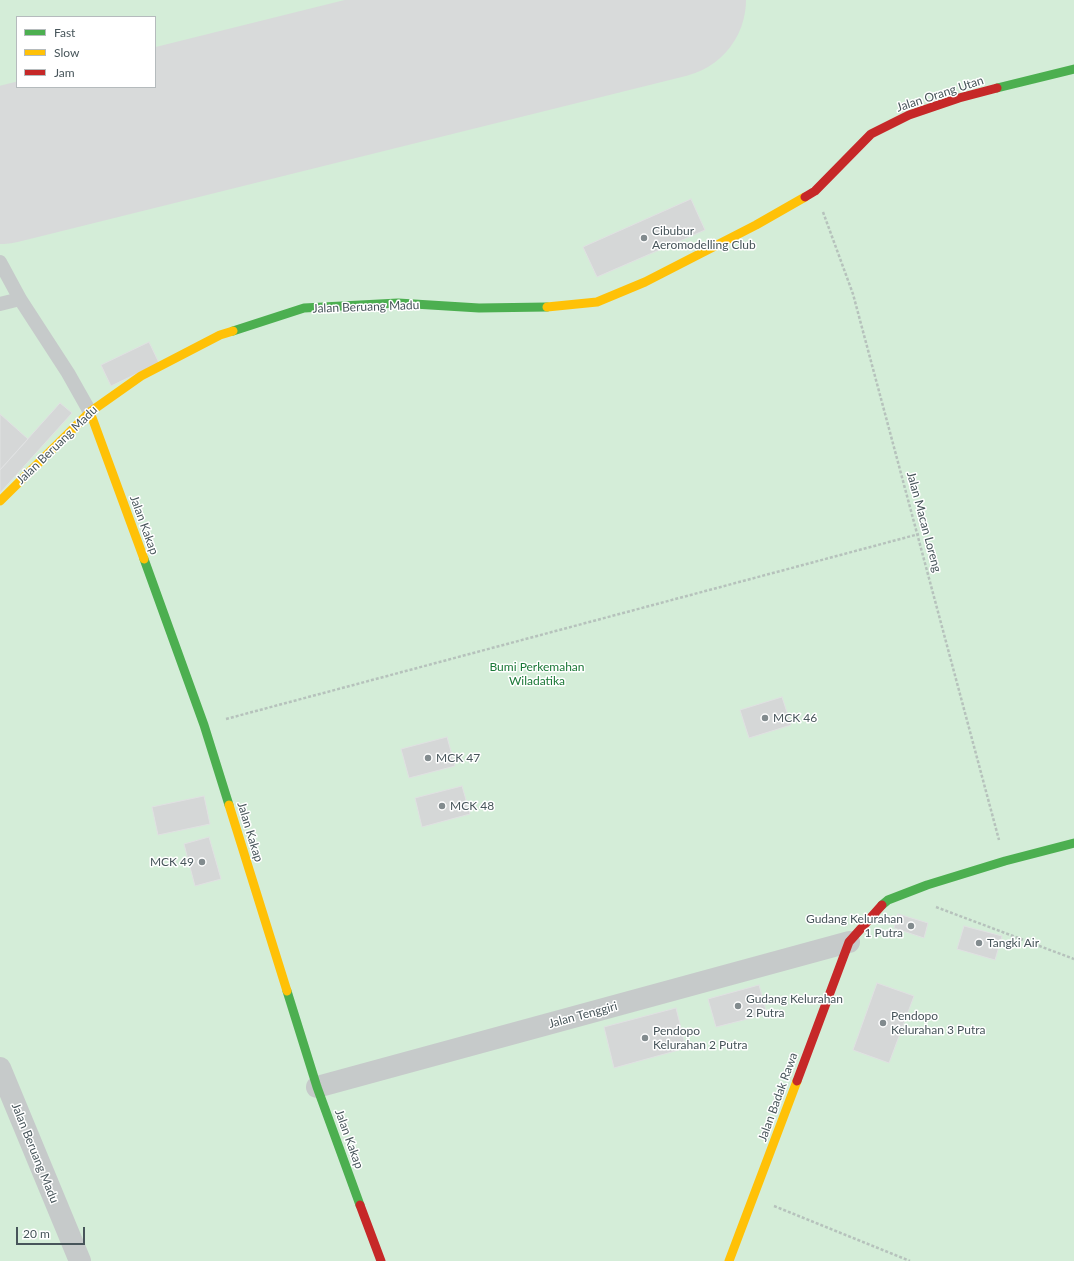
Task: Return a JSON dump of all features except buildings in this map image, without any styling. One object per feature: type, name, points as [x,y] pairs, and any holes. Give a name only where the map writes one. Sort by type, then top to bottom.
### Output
[{"type":"street","name":"Jalan Orang Utan","points":[[815,191],[871,134],[909,115],[959,98],[1074,69]]},
{"type":"street","name":"Jalan Beruang Madu","points":[[0,501],[90,412],[141,376],[220,335],[304,308],[398,303],[479,308],[553,307],[597,302],[645,282],[756,225],[815,191]]},
{"type":"street","name":"Jalan Kakap","points":[[90,412],[204,725],[317,1087],[381,1261]]},
{"type":"street","points":[[849,942],[883,903],[903,894],[927,885],[1074,843]]},
{"type":"street","name":"Jalan Tenggiri","points":[[317,1087],[849,942]]},
{"type":"street","name":"Jalan Badak Rawa","points":[[729,1261],[849,942]]},
{"type":"street","name":"Jalan Beruang Madu","points":[[0,1068],[80,1261]]},
{"type":"lane","points":[[0,262],[20,300],[68,373],[90,412]]},
{"type":"lane","points":[[0,304],[20,300]]},
{"type":"path","name":"Jalan Macan Loreng","points":[[815,191],[853,294],[919,534],[1005,862]]},
{"type":"path","points":[[204,725],[919,534]]},
{"type":"path","points":[[903,894],[1074,959]]},
{"type":"path","points":[[753,1198],[910,1261]]},
{"type":"green space","name":"Bumi Perkemahan Wiladatika","points":[[0,0],[1074,0],[1074,1261],[0,1261]]},
{"type":"runway","points":[[0,166],[668,0]]},
{"type":"traffic: fast","points":[[997,88],[1074,69]]},
{"type":"traffic: fast","points":[[233,331],[304,308],[398,303],[479,308],[547,307]]},
{"type":"traffic: fast","points":[[144,559],[204,725],[229,805]]},
{"type":"traffic: fast","points":[[882,905],[888,900],[927,885],[1005,861],[1074,843]]},
{"type":"traffic: fast","points":[[287,991],[317,1087],[360,1205]]},
{"type":"traffic: slow","points":[[547,307],[597,302],[645,282],[756,225],[805,197]]},
{"type":"traffic: slow","points":[[0,501],[90,412],[141,376],[220,335],[233,331]]},
{"type":"traffic: slow","points":[[90,412],[144,559]]},
{"type":"traffic: slow","points":[[229,805],[287,991]]},
{"type":"traffic: slow","points":[[729,1261],[797,1081]]},
{"type":"traffic: jam","points":[[805,197],[815,191],[871,134],[909,115],[959,98],[997,88]]},
{"type":"traffic: jam","points":[[797,1081],[849,942],[882,905]]},
{"type":"traffic: jam","points":[[360,1205],[381,1261]]},
{"type":"place","name":"Cibubur Aeromodelling Club","points":[[644,238]]},
{"type":"place","name":"MCK 46","points":[[765,718]]},
{"type":"place","name":"MCK 47","points":[[428,758]]},
{"type":"place","name":"MCK 48","points":[[442,806]]},
{"type":"place","name":"MCK 49","points":[[202,862]]},
{"type":"place","name":"Gudang Kelurahan 1 Putra","points":[[911,926]]},
{"type":"place","name":"Tangki Air","points":[[979,943]]},
{"type":"place","name":"Gudang Kelurahan 2 Putra","points":[[738,1006]]},
{"type":"place","name":"Pendopo Kelurahan 3 Putra","points":[[883,1023]]},
{"type":"place","name":"Pendopo Kelurahan 2 Putra","points":[[645,1038]]}]
